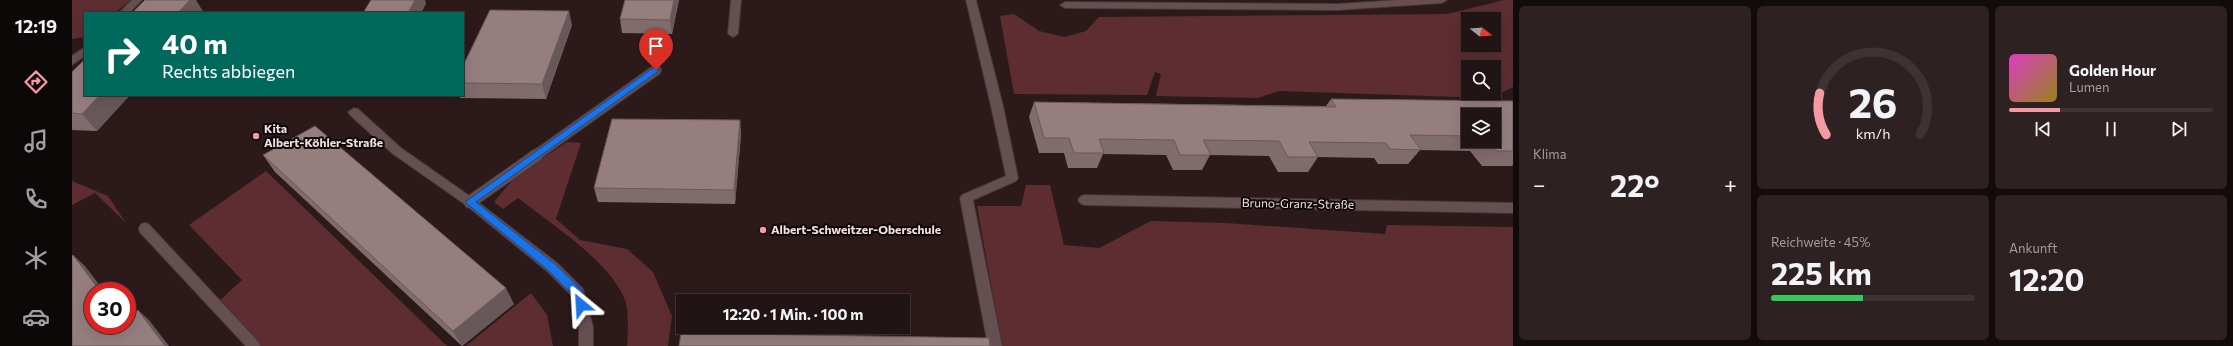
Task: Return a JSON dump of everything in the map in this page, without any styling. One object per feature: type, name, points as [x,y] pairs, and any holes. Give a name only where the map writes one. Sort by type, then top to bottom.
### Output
[{"type":"street","points":[[125,12],[137,0]]},
{"type":"street","points":[[733,34],[736,0]]},
{"type":"street","points":[[971,0],[997,106],[1012,178],[966,198],[995,346]]},
{"type":"street","points":[[1066,5],[1338,7],[1442,0]]},
{"type":"street","points":[[72,62],[84,51]]},
{"type":"street","points":[[354,112],[397,151],[470,202],[552,267],[578,293],[586,327],[586,346]]},
{"type":"street","name":"Bruno-Granz-Straße","points":[[1084,200],[1513,208]]},
{"type":"lane","points":[[470,202],[656,70]]},
{"type":"lane","points":[[145,229],[254,346]]},
{"type":"shaded area","points":[[72,0],[131,0],[116,12],[84,12],[84,37],[72,39]]},
{"type":"shaded area","points":[[1504,0],[1513,0],[1513,87],[1501,93],[1501,60],[1461,60],[1461,97],[1279,91],[1258,98],[1156,96],[1161,74],[1155,72],[1147,95],[1014,94],[1000,16],[1014,14],[1039,31],[1065,37],[1086,31],[1099,17],[1447,14]]},
{"type":"shaded area","points":[[567,142],[581,143],[556,219],[580,240],[627,249],[653,272],[672,316],[668,346],[627,346],[628,316],[625,300],[617,285],[606,271],[578,244],[518,198],[503,209],[494,202],[515,177]]},
{"type":"shaded area","points":[[266,171],[447,346],[258,346],[220,300],[242,280],[189,225]]},
{"type":"shaded area","points":[[72,181],[108,196],[126,223],[95,193],[72,205]]},
{"type":"shaded area","points":[[1026,185],[1050,185],[1064,245],[1099,248],[1151,221],[1226,223],[1385,234],[1387,225],[1513,227],[1513,346],[1002,346],[977,206],[1021,206]]},
{"type":"shaded area","points":[[531,293],[547,315],[553,346],[466,346]]},
{"type":"building","points":[[145,0],[190,0],[179,12],[133,12]]},
{"type":"building","points":[[371,0],[415,0],[409,12],[364,12]]},
{"type":"building","points":[[625,0],[674,0],[670,20],[620,19]]},
{"type":"building","points":[[490,10],[569,11],[542,84],[464,83],[464,64]]},
{"type":"building","points":[[84,60],[84,96],[99,96],[82,114],[72,113],[72,72]]},
{"type":"building","points":[[1331,99],[1513,101],[1513,151],[1496,151],[1494,148],[1501,148],[1501,108],[1461,108],[1461,136],[1410,135],[1421,150],[1390,149],[1386,143],[1309,142],[1318,157],[1288,157],[1279,141],[1203,140],[1211,155],[1180,155],[1174,140],[1099,139],[1104,153],[1074,153],[1069,138],[1044,138],[1034,102],[1336,107]]},
{"type":"building","points":[[612,119],[740,120],[734,190],[594,188]]},
{"type":"building","points":[[315,126],[506,288],[453,331],[263,155]]},
{"type":"building","points":[[73,255],[93,282],[84,282],[84,334],[136,334],[136,311],[138,310],[165,346],[72,346]]},
{"type":"building","points":[[681,334],[743,334],[989,338],[990,346],[679,346]]},
{"type":"place","name":"Kita Albert-Köhler-Straße","points":[[256,136]]},
{"type":"place","name":"Albert-Schweitzer-Oberschule","points":[[763,230]]},
{"type":"route","points":[[581,305],[578,293],[552,267],[470,202],[656,70]]}]
